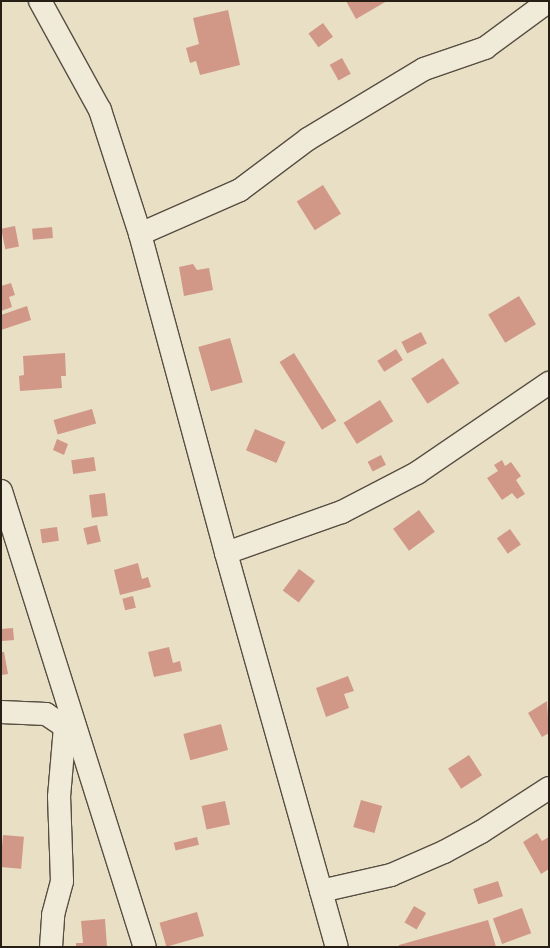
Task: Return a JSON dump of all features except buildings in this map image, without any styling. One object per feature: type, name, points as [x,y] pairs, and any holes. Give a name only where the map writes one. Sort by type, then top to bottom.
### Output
[{"type":"street","points":[[40,1],[100,110],[140,234],[226,553],[337,947]]},
{"type":"street","points":[[140,234],[240,190],[308,139],[424,69],[485,48],[549,1]]},
{"type":"street","points":[[226,553],[342,512],[417,473],[549,383]]},
{"type":"street","points":[[2,497],[72,732],[146,947]]},
{"type":"street","points":[[1,712],[46,714],[72,732]]},
{"type":"street","points":[[50,947],[53,915],[62,881],[59,797],[72,732]]},
{"type":"street","points":[[321,891],[391,875],[444,852],[481,832],[549,788]]}]
